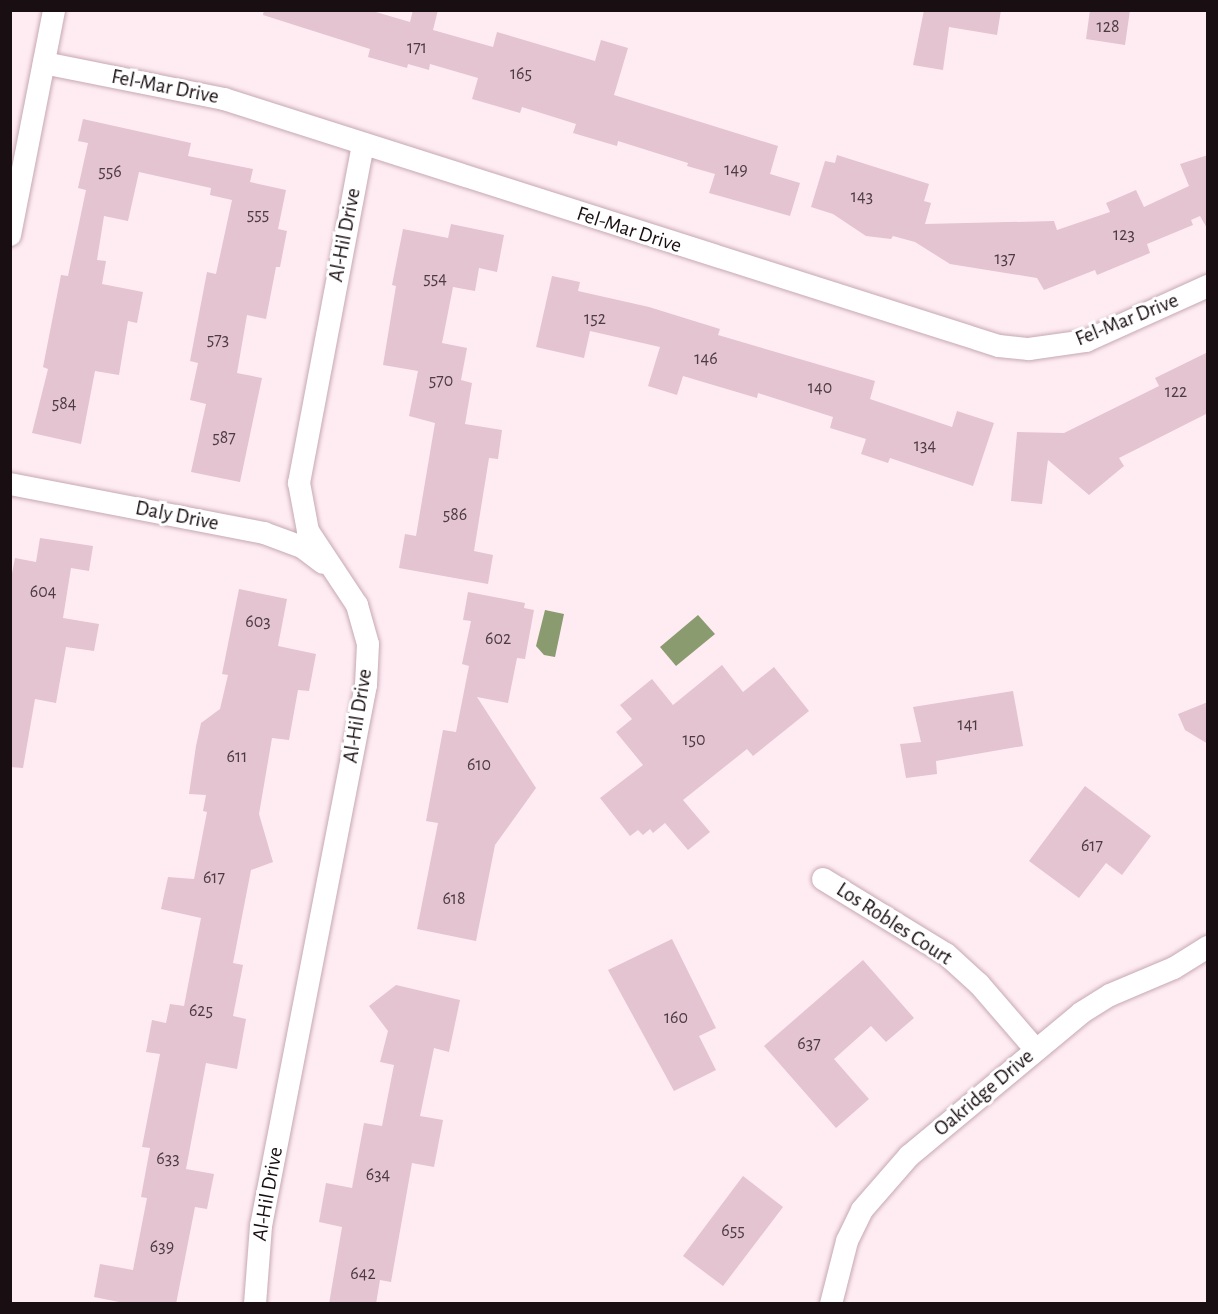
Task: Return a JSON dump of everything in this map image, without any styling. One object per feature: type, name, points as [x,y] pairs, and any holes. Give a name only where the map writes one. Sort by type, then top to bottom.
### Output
[{"type":"street","points":[[10,235],[54,10]]},
{"type":"street","name":"Fel-Mar Drive","points":[[44,63],[224,99],[999,346],[1029,349],[1086,341],[1208,286]]},
{"type":"street","name":"Al-Hil Drive","points":[[255,1304],[261,1227],[366,685],[368,645],[357,605],[308,531],[299,483],[363,144]]},
{"type":"street","name":"Daly Drive","points":[[10,484],[264,533],[302,547],[334,572]]},
{"type":"street","name":"Los Robles Court","points":[[823,879],[946,954],[979,984],[1036,1050]]},
{"type":"street","name":"Oakridge Drive","points":[[831,1304],[846,1241],[884,1181],[1081,1013],[1110,995],[1174,968],[1208,947]]},
{"type":"shaded area","points":[[545,610],[564,614],[555,657],[544,655],[536,646]]},
{"type":"shaded area","points":[[698,615],[715,634],[676,666],[660,647]]},
{"type":"building","points":[[264,10],[369,10],[410,22],[413,10],[438,10],[433,30],[493,47],[497,32],[595,61],[601,40],[628,48],[614,95],[778,146],[770,174],[800,183],[790,216],[709,193],[715,174],[687,166],[688,163],[618,141],[617,146],[573,133],[576,124],[522,107],[520,113],[472,99],[478,78],[430,64],[429,70],[408,64],[407,68],[368,57],[370,49],[263,15]]},
{"type":"building","points":[[924,10],[1001,10],[997,35],[949,27],[943,70],[913,65]]},
{"type":"building","points":[[1090,10],[1130,10],[1125,45],[1086,39]]},
{"type":"building","points":[[83,119],[191,143],[188,156],[253,169],[250,182],[286,190],[278,229],[287,231],[280,267],[276,267],[266,319],[247,315],[237,373],[262,378],[240,482],[191,472],[206,404],[190,400],[198,363],[190,361],[207,272],[216,274],[232,200],[210,195],[211,188],[139,172],[128,221],[104,216],[97,260],[106,261],[102,284],[143,292],[137,323],[128,321],[119,375],[95,371],[81,444],[32,433],[48,369],[43,367],[61,275],[68,276],[86,190],[78,188],[88,143],[78,141]]},
{"type":"building","points":[[837,155],[929,184],[924,201],[931,203],[925,224],[1054,221],[1057,230],[1110,212],[1106,203],[1136,190],[1144,207],[1189,186],[1180,164],[1208,155],[1208,230],[1200,216],[1191,220],[1193,225],[1147,244],[1150,253],[1097,275],[1095,270],[1044,290],[1037,278],[950,264],[915,242],[893,236],[891,239],[866,236],[833,214],[811,207],[825,161],[835,163]]},
{"type":"building","points":[[451,224],[504,235],[497,272],[479,268],[475,291],[453,287],[442,343],[467,348],[461,380],[472,383],[465,424],[502,430],[498,459],[489,458],[474,551],[493,555],[488,584],[399,568],[405,534],[416,536],[435,423],[409,416],[418,371],[383,365],[396,286],[392,285],[403,229],[448,238]]},
{"type":"building","points":[[552,276],[580,282],[578,291],[649,307],[720,329],[718,335],[875,381],[870,399],[952,427],[957,411],[994,423],[973,486],[890,458],[888,463],[861,454],[866,439],[830,428],[833,417],[758,393],[757,398],[683,376],[677,395],[648,386],[660,347],[590,331],[584,358],[536,347]]},
{"type":"building","points":[[1208,352],[1208,413],[1119,458],[1124,466],[1089,495],[1048,460],[1042,504],[1011,501],[1017,432],[1064,433],[1159,386],[1155,378]]},
{"type":"building","points":[[40,538],[93,546],[89,571],[71,568],[63,618],[99,624],[94,651],[66,647],[56,703],[35,699],[23,768],[10,767],[10,584],[15,558],[36,562]]},
{"type":"building","points":[[239,589],[287,599],[278,646],[316,654],[309,691],[298,690],[289,740],[272,738],[259,814],[273,862],[251,870],[233,963],[243,965],[233,1016],[246,1019],[237,1069],[206,1063],[186,1169],[214,1174],[207,1209],[195,1207],[176,1304],[129,1304],[94,1297],[100,1264],[133,1270],[147,1198],[141,1197],[150,1148],[142,1147],[160,1054],[146,1052],[152,1020],[166,1023],[170,1004],[184,1006],[201,918],[161,909],[168,877],[194,879],[207,812],[203,811],[206,795],[189,794],[196,746],[201,723],[220,709],[228,675],[222,674]]},
{"type":"building","points":[[468,592],[525,603],[524,608],[534,610],[525,659],[517,658],[508,703],[477,697],[536,788],[495,845],[476,941],[417,929],[438,823],[426,821],[443,730],[456,732],[469,666],[462,664],[471,621],[463,620]]},
{"type":"building","points":[[722,665],[743,692],[774,667],[809,711],[753,756],[747,749],[683,800],[710,832],[688,850],[665,823],[653,833],[650,829],[643,835],[638,830],[630,836],[600,798],[643,765],[616,732],[632,719],[620,705],[652,679],[673,705]]},
{"type":"building","points":[[1013,691],[1023,746],[936,761],[937,774],[906,778],[900,744],[921,742],[913,707]]},
{"type":"building","points":[[1208,702],[1208,744],[1185,730],[1178,714]]},
{"type":"building","points":[[1085,786],[1151,836],[1122,875],[1106,863],[1079,898],[1029,861]]},
{"type":"building","points":[[672,939],[716,1028],[699,1036],[716,1070],[674,1091],[608,970]]},
{"type":"building","points":[[863,960],[914,1018],[886,1042],[871,1026],[834,1059],[869,1099],[836,1128],[764,1046]]},
{"type":"building","points":[[396,985],[460,1000],[449,1052],[434,1048],[420,1116],[443,1120],[434,1167],[412,1163],[391,1282],[380,1280],[376,1304],[329,1304],[342,1227],[319,1222],[326,1183],[352,1188],[364,1123],[382,1126],[394,1065],[380,1062],[388,1031],[369,1006]]},
{"type":"building","points":[[743,1176],[783,1207],[723,1286],[683,1256]]}]
